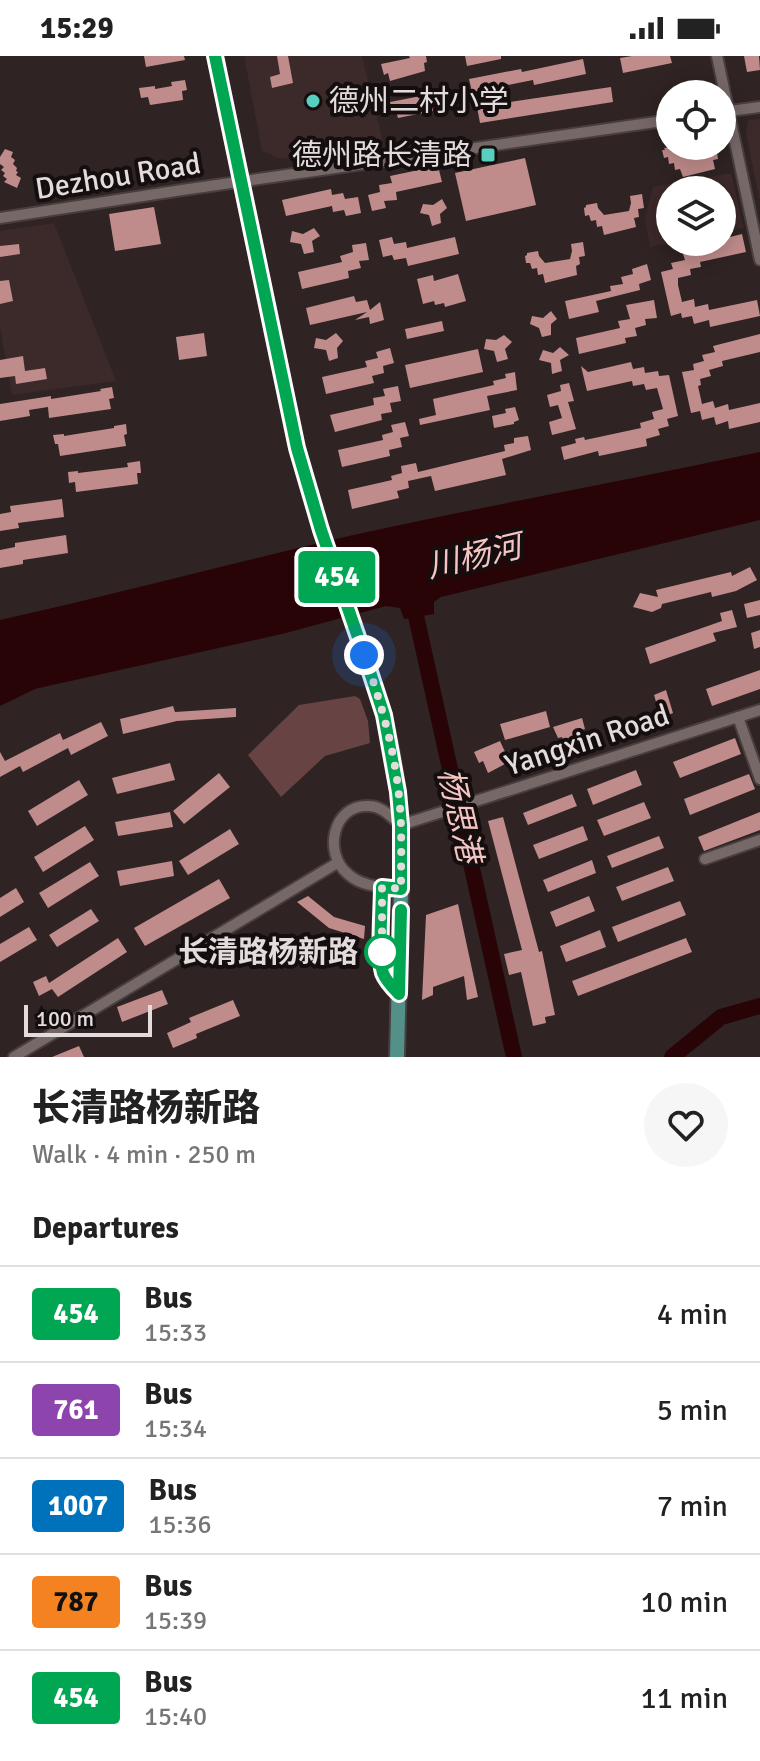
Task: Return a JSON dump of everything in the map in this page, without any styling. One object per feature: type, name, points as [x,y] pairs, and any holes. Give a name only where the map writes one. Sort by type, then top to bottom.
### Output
[{"type":"main road","points":[[215,56],[297,448],[321,530],[384,715],[401,825],[397,1057]]},
{"type":"street","points":[[717,56],[720,80]]},
{"type":"street","points":[[736,110],[760,107]]},
{"type":"street","name":"Dezhou Road","points":[[0,218],[656,122]]},
{"type":"street","points":[[736,159],[760,260]]},
{"type":"street","name":"Yangxin Road","points":[[401,825],[760,710]]},
{"type":"street","points":[[738,717],[760,779]]},
{"type":"street","points":[[401,825],[382,809],[358,807],[339,822],[333,850],[337,863],[359,881],[401,889]]},
{"type":"street","points":[[705,859],[760,840]]},
{"type":"street","points":[[14,1057],[337,863]]},
{"type":"street","points":[[382,887],[383,972],[399,994]]},
{"type":"shaded area","name":"德州二村小学","points":[[244,56],[362,56],[384,145],[281,159],[262,151]]},
{"type":"shaded area","points":[[760,119],[760,201],[746,134],[748,120]]},
{"type":"shaded area","points":[[656,186],[656,246],[650,247],[645,219],[653,187]]},
{"type":"shaded area","points":[[736,194],[744,228],[736,229]]},
{"type":"shaded area","points":[[54,223],[116,381],[12,395],[0,328],[0,231]]},
{"type":"shaded area","points":[[355,696],[360,699],[368,721],[370,743],[325,756],[281,797],[248,755],[299,705]]},
{"type":"water","name":"川杨河","points":[[760,452],[760,520],[441,597],[434,602],[434,614],[404,619],[400,608],[386,606],[282,634],[35,689],[0,706],[0,620],[349,536]]},
{"type":"building","points":[[144,56],[184,56],[185,60],[146,67]]},
{"type":"building","points":[[277,56],[288,56],[293,83],[272,88],[270,77],[280,74]]},
{"type":"building","points":[[409,56],[426,56],[425,71],[390,81],[388,73],[384,75],[381,64]]},
{"type":"building","points":[[465,56],[501,56],[501,59],[467,66]]},
{"type":"building","points":[[670,56],[672,63],[623,73],[620,58]]},
{"type":"building","points":[[744,56],[759,56],[760,70],[747,72]]},
{"type":"building","points":[[583,59],[586,74],[534,85],[533,80],[472,92],[469,79]]},
{"type":"building","points":[[185,80],[187,90],[182,91],[183,100],[150,105],[148,97],[141,98],[139,88],[155,86],[155,89]]},
{"type":"building","points":[[611,87],[613,102],[480,123],[477,107]]},
{"type":"building","points":[[434,89],[436,101],[431,102],[433,111],[398,118],[396,111],[392,112],[390,102],[421,96],[420,92]]},
{"type":"building","points":[[5,149],[13,152],[11,157],[15,160],[16,175],[21,178],[17,188],[4,182],[7,179],[1,170],[4,167],[0,164],[0,157]]},
{"type":"building","points":[[525,158],[536,205],[466,221],[455,173]]},
{"type":"building","points":[[668,160],[713,160],[715,169],[683,176],[680,169],[675,170],[674,163],[669,164]]},
{"type":"building","points":[[438,166],[442,182],[396,192],[397,200],[384,201],[386,208],[372,211],[368,195],[380,192],[379,185],[392,183],[390,176]]},
{"type":"building","points":[[331,189],[332,195],[343,193],[345,199],[358,197],[361,213],[346,216],[344,210],[333,212],[332,206],[286,216],[282,200]]},
{"type":"building","points":[[642,194],[644,208],[638,209],[639,217],[634,218],[636,227],[604,235],[602,226],[597,227],[596,220],[591,221],[589,215],[585,216],[586,205],[597,203],[604,215],[629,211],[630,196]]},
{"type":"building","points":[[442,199],[447,208],[440,214],[441,223],[432,226],[429,215],[420,213],[423,204],[433,205]]},
{"type":"building","points":[[154,207],[161,244],[115,251],[109,214]]},
{"type":"building","points":[[314,228],[320,236],[312,241],[314,252],[304,254],[301,244],[290,242],[292,231],[303,234]]},
{"type":"building","points":[[742,234],[746,252],[736,254],[736,236]]},
{"type":"building","points":[[392,237],[394,244],[406,242],[407,248],[455,237],[459,254],[408,266],[406,258],[394,260],[392,255],[383,257],[379,240]]},
{"type":"building","points":[[583,242],[585,256],[579,257],[577,275],[545,283],[543,274],[538,275],[537,268],[532,269],[530,263],[526,263],[527,253],[538,251],[545,263],[570,259],[571,244]]},
{"type":"building","points":[[366,243],[369,260],[359,261],[361,268],[348,271],[349,278],[302,289],[298,272],[342,262],[340,256],[353,252],[352,245]]},
{"type":"building","points":[[19,244],[20,254],[0,257],[0,246]]},
{"type":"building","points":[[684,256],[728,256],[700,262],[701,267],[690,269],[691,275],[678,278],[682,302],[694,299],[695,307],[708,304],[709,310],[757,300],[760,316],[710,327],[709,320],[694,324],[692,316],[682,318],[681,313],[671,316],[661,272],[673,269],[671,263],[685,260]]},
{"type":"building","points":[[647,264],[651,280],[639,284],[640,290],[596,301],[599,312],[569,319],[565,301],[611,291],[610,286],[623,284],[621,277],[633,274],[632,269]]},
{"type":"building","points":[[458,274],[466,301],[445,307],[444,303],[435,305],[434,301],[423,304],[417,279],[433,275],[434,281]]},
{"type":"building","points":[[9,280],[13,301],[0,304],[0,281]]},
{"type":"building","points":[[354,296],[356,302],[367,300],[370,310],[380,302],[384,320],[370,324],[369,317],[355,320],[367,312],[310,325],[306,308]]},
{"type":"building","points":[[654,300],[657,318],[645,319],[646,325],[635,328],[637,336],[625,338],[626,343],[579,354],[576,338],[620,328],[618,321],[630,319],[626,305]]},
{"type":"building","points":[[551,311],[557,319],[551,324],[551,335],[542,337],[539,328],[530,324],[532,316],[543,318]]},
{"type":"building","points":[[442,321],[444,331],[407,339],[405,329]]},
{"type":"building","points":[[204,333],[207,356],[179,360],[176,337]]},
{"type":"building","points":[[336,333],[343,341],[337,348],[338,358],[329,361],[326,350],[314,348],[316,338],[326,340]]},
{"type":"building","points":[[760,334],[760,352],[722,361],[723,366],[709,370],[711,376],[700,379],[701,385],[698,386],[702,404],[713,401],[715,408],[728,404],[729,410],[760,403],[760,422],[729,429],[728,421],[716,425],[714,417],[702,420],[700,411],[691,413],[682,372],[694,370],[693,364],[704,361],[702,355],[715,352],[713,346]]},
{"type":"building","points":[[504,335],[512,342],[505,349],[508,359],[497,362],[494,351],[484,349],[486,339],[496,340]]},
{"type":"building","points":[[560,347],[569,355],[560,360],[562,371],[552,374],[551,363],[539,360],[543,350],[553,353]]},
{"type":"building","points":[[390,348],[394,363],[383,366],[384,373],[372,376],[374,383],[326,394],[322,377],[367,367],[365,361],[378,358],[376,352]]},
{"type":"building","points":[[478,349],[483,372],[410,388],[405,365]]},
{"type":"building","points":[[23,356],[25,371],[45,368],[47,379],[16,384],[15,376],[0,378],[0,360]]},
{"type":"building","points":[[631,362],[633,369],[644,367],[645,373],[658,371],[659,376],[669,375],[678,416],[667,419],[669,426],[658,429],[660,435],[646,439],[647,446],[599,456],[598,451],[564,460],[561,447],[576,443],[575,439],[584,437],[585,440],[641,428],[640,423],[654,419],[652,412],[663,409],[657,388],[646,390],[644,384],[633,386],[632,381],[587,391],[581,366],[588,372]]},
{"type":"building","points":[[515,372],[517,390],[487,396],[490,410],[420,425],[419,419],[436,415],[433,399],[494,385],[493,381]]},
{"type":"building","points":[[569,383],[574,401],[568,402],[576,429],[552,435],[549,422],[562,418],[558,405],[550,407],[547,395],[561,391],[560,385]]},
{"type":"building","points":[[398,386],[401,401],[390,403],[392,412],[381,414],[382,420],[335,432],[330,415],[374,405],[373,398],[385,396],[383,389]]},
{"type":"building","points":[[112,387],[114,398],[109,399],[111,409],[49,418],[48,407],[29,410],[30,416],[0,421],[0,404],[51,396],[51,399]]},
{"type":"building","points":[[515,407],[519,420],[494,428],[492,416]]},
{"type":"building","points":[[405,422],[409,436],[400,438],[402,447],[389,450],[390,456],[342,467],[338,450],[383,440],[382,435],[393,432],[391,425]]},
{"type":"building","points":[[126,424],[126,446],[60,456],[53,435],[64,436]]},
{"type":"building","points":[[528,436],[531,450],[502,459],[506,475],[435,491],[431,476],[408,481],[409,488],[397,491],[399,498],[352,509],[348,490],[392,480],[391,476],[402,473],[401,466],[416,463],[418,472],[505,451],[504,445],[514,443],[514,438]]},
{"type":"building","points":[[140,461],[138,484],[76,492],[75,482],[69,483],[68,472],[128,467],[127,463]]},
{"type":"building","points":[[62,499],[64,517],[18,523],[19,528],[0,531],[0,514],[11,512],[10,506]]},
{"type":"building","points":[[66,535],[68,553],[23,560],[23,564],[0,568],[0,550],[15,547],[15,543]]},
{"type":"building","points":[[750,567],[757,580],[736,591],[712,597],[711,592],[662,604],[661,608],[652,612],[633,607],[640,593],[658,597],[656,590],[731,572],[732,576]]},
{"type":"building","points":[[760,600],[760,615],[747,618],[744,604]]},
{"type":"building","points":[[732,610],[737,627],[713,633],[716,641],[650,664],[645,648],[722,621],[720,613]]},
{"type":"building","points":[[760,630],[760,647],[754,649],[751,633]]},
{"type":"building","points":[[760,670],[760,689],[712,706],[706,689]]},
{"type":"building","points":[[666,690],[673,713],[661,718],[654,695]]},
{"type":"building","points":[[173,706],[175,712],[236,708],[236,717],[177,721],[123,734],[120,719]]},
{"type":"building","points":[[546,711],[550,727],[505,740],[500,724]]},
{"type":"building","points":[[582,718],[585,729],[581,730],[585,739],[566,747],[553,727]]},
{"type":"building","points":[[101,722],[108,736],[71,755],[68,748],[23,772],[20,766],[0,777],[0,752],[5,761],[60,733],[63,740]]},
{"type":"building","points":[[735,738],[741,754],[680,778],[673,762]]},
{"type":"building","points":[[500,741],[506,754],[501,756],[505,764],[488,773],[483,761],[479,763],[474,752]]},
{"type":"building","points":[[170,763],[175,780],[117,794],[112,778]]},
{"type":"building","points":[[636,770],[642,785],[593,805],[587,789]]},
{"type":"building","points":[[219,773],[230,787],[184,824],[173,811]]},
{"type":"building","points":[[749,774],[755,789],[690,815],[684,799]]},
{"type":"building","points":[[79,780],[88,795],[37,826],[28,811]]},
{"type":"building","points":[[572,794],[577,806],[528,825],[523,813]]},
{"type":"building","points":[[644,802],[651,818],[604,836],[597,820]]},
{"type":"building","points":[[170,812],[173,827],[118,836],[115,822]]},
{"type":"building","points":[[760,812],[760,830],[704,851],[698,837]]},
{"type":"building","points":[[503,817],[539,952],[542,951],[555,1015],[545,1017],[546,1023],[533,1026],[521,972],[509,975],[504,954],[522,950],[488,821]]},
{"type":"building","points":[[85,826],[94,840],[43,872],[34,857]]},
{"type":"building","points":[[583,826],[588,840],[539,859],[533,845]]},
{"type":"building","points":[[230,829],[239,844],[188,875],[179,861]]},
{"type":"building","points":[[659,836],[664,848],[612,868],[607,856]]},
{"type":"building","points":[[592,860],[596,873],[548,892],[543,880]]},
{"type":"building","points":[[172,861],[174,876],[120,886],[117,871]]},
{"type":"building","points":[[90,862],[99,876],[48,908],[39,893]]},
{"type":"building","points":[[668,867],[674,881],[622,901],[616,887]]},
{"type":"building","points":[[219,879],[230,898],[145,946],[134,928]]},
{"type":"building","points":[[16,888],[24,902],[0,917],[0,898]]},
{"type":"building","points":[[308,896],[334,917],[365,926],[364,939],[329,928],[297,902]]},
{"type":"building","points":[[589,896],[595,911],[556,927],[550,912]]},
{"type":"building","points":[[680,901],[686,915],[618,942],[612,927]]},
{"type":"building","points":[[458,904],[478,997],[467,1000],[464,976],[433,987],[433,995],[422,1000],[426,915]]},
{"type":"building","points":[[91,909],[99,921],[57,947],[49,935]]},
{"type":"building","points":[[29,927],[37,940],[0,962],[0,944]]},
{"type":"building","points":[[600,930],[606,947],[566,962],[560,946]]},
{"type":"building","points":[[118,938],[127,952],[58,997],[52,989],[39,996],[33,982],[46,976],[49,983]]},
{"type":"building","points":[[686,938],[692,952],[578,996],[572,981]]},
{"type":"building","points":[[162,990],[168,1004],[122,1022],[117,1007]]},
{"type":"building","points":[[233,1000],[240,1016],[196,1034],[197,1038],[173,1048],[167,1033],[191,1022],[189,1018]]},
{"type":"building","points":[[79,1046],[84,1057],[52,1057]]},
{"type":"waterway","name":"杨思港","points":[[412,598],[514,1057]]},
{"type":"waterway","name":"杨思港","points":[[672,1057],[721,1017],[760,1006]]},
{"type":"bus line","name":"454","points":[[215,56],[297,448],[321,530],[384,715],[392,754],[400,809],[401,889],[382,887],[382,953],[383,972],[399,994],[401,910]]},
{"type":"place","name":"德州二村小学","points":[[313,101]]},
{"type":"place","name":"德州路长清路","points":[[488,155]]},
{"type":"place","name":"长清路杨新路","points":[[382,952]]},
{"type":"route","points":[[364,655],[384,715],[400,809],[401,889],[382,887],[382,952]]}]
